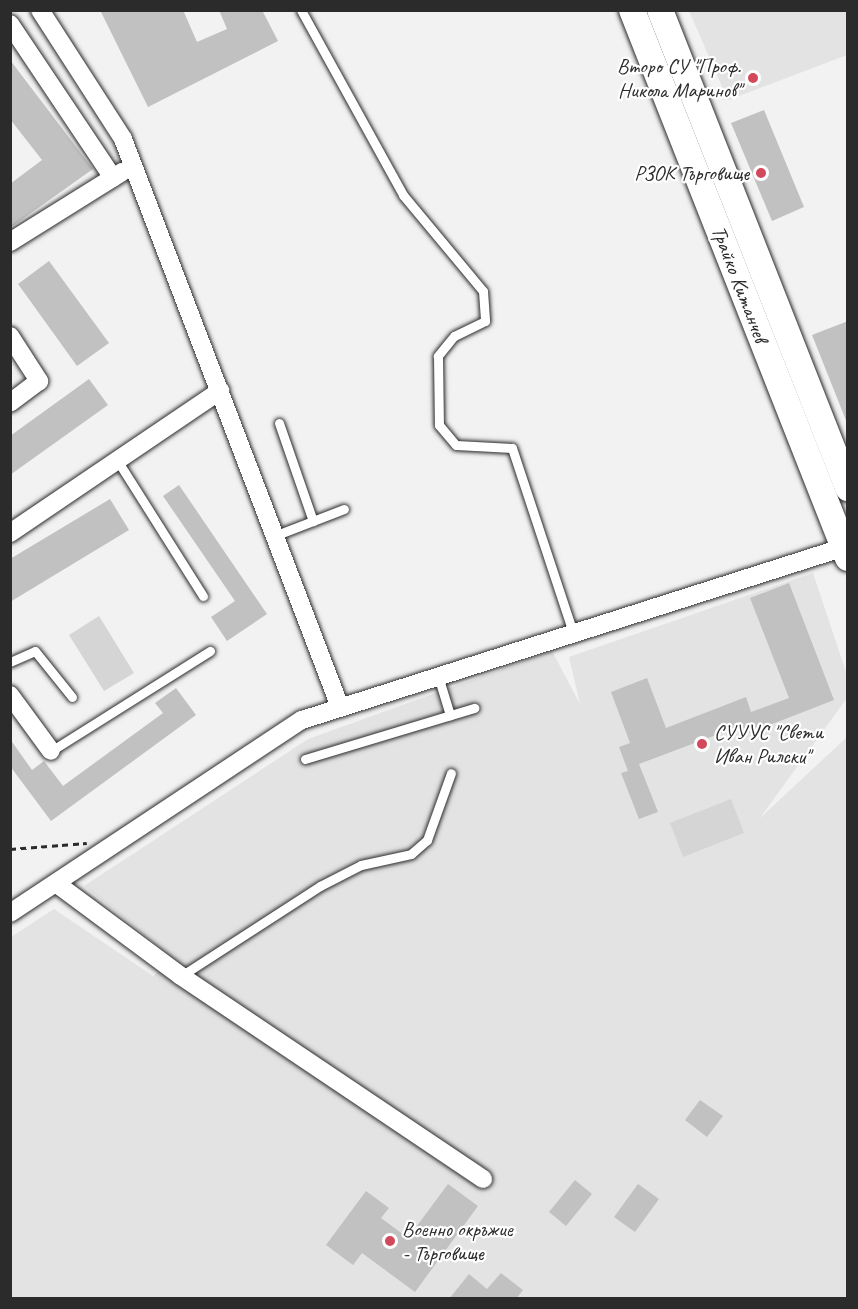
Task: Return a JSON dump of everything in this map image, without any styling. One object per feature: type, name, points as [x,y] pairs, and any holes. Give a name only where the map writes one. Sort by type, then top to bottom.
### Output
[{"type":"street","points":[[40,10],[123,140],[340,707]]},
{"type":"street","name":"Трайко Китанчев","points":[[632,10],[846,551]]},
{"type":"street","name":"Трайко Китанчев","points":[[660,10],[848,488]]},
{"type":"street","points":[[10,24],[113,178]]},
{"type":"street","points":[[10,242],[134,166]]},
{"type":"street","points":[[10,336],[39,381],[10,403]]},
{"type":"street","points":[[10,533],[220,391]]},
{"type":"street","points":[[10,913],[57,884],[275,735],[340,707],[439,679],[846,551]]},
{"type":"street","points":[[10,695],[51,751]]},
{"type":"street","points":[[57,884],[181,976],[483,1179]]},
{"type":"lane","points":[[302,10],[403,195],[483,291],[485,321],[454,336],[438,356],[439,425],[456,445],[512,448],[574,635]]},
{"type":"lane","points":[[279,423],[313,521]]},
{"type":"lane","points":[[117,460],[202,596]]},
{"type":"lane","points":[[273,536],[344,509]]},
{"type":"lane","points":[[10,662],[35,651],[72,697]]},
{"type":"lane","points":[[51,751],[210,651]]},
{"type":"lane","points":[[439,679],[450,715]]},
{"type":"lane","points":[[305,759],[474,708]]},
{"type":"lane","points":[[181,976],[320,886],[361,865],[411,854],[427,840],[451,773]]},
{"type":"path","points":[[10,849],[118,842]]},
{"type":"shaded area","name":"Второ СУ \"Проф. Никола Маринов\"","points":[[689,11],[847,11],[847,55],[728,100]]},
{"type":"shaded area","points":[[813,573],[847,675],[847,698],[760,818],[847,737],[847,1298],[11,1298],[11,937],[54,909],[153,976],[174,959],[84,886],[308,739],[552,651],[580,704],[569,657]]},
{"type":"shaded area","points":[[99,616],[134,673],[104,691],[69,635]]},
{"type":"shaded area","points":[[731,799],[744,833],[683,857],[670,823]]},
{"type":"building","points":[[100,10],[183,10],[197,42],[227,29],[219,10],[262,10],[278,41],[148,107]]},
{"type":"building","points":[[10,60],[93,169],[10,228],[10,184],[42,160],[10,119]]},
{"type":"building","points":[[764,110],[804,207],[772,221],[731,123]]},
{"type":"building","points":[[49,261],[109,343],[77,366],[18,284]]},
{"type":"building","points":[[848,321],[848,423],[847,423],[812,335]]},
{"type":"building","points":[[89,379],[108,405],[10,475],[10,436]]},
{"type":"building","points":[[179,485],[267,614],[227,641],[211,617],[235,601],[163,496]]},
{"type":"building","points":[[110,499],[129,530],[10,602],[10,559]]},
{"type":"building","points":[[789,583],[834,700],[744,735],[740,726],[639,764],[658,812],[639,819],[621,773],[628,771],[619,747],[630,743],[611,692],[647,678],[666,728],[746,697],[751,712],[789,698],[750,598]]},
{"type":"building","points":[[176,688],[196,715],[51,821],[10,766],[10,739],[32,770],[44,761],[63,786],[163,713],[155,703]]},
{"type":"building","points":[[700,1100],[723,1116],[707,1137],[685,1120]]},
{"type":"building","points":[[575,1180],[592,1194],[566,1226],[549,1212]]},
{"type":"building","name":"Военно окръжие - Търговище","points":[[448,1184],[478,1206],[415,1292],[362,1253],[353,1265],[326,1245],[366,1191],[389,1208],[381,1218],[408,1238]]},
{"type":"building","points":[[638,1184],[659,1199],[635,1232],[614,1217]]},
{"type":"building","points":[[501,1273],[523,1290],[516,1299],[449,1299],[469,1274],[487,1289]]},
{"type":"place","name":"Второ СУ \"Проф. Никола Маринов\"","points":[[753,78]]},
{"type":"place","name":"РЗОК Търговище","points":[[761,173]]},
{"type":"place","name":"СУУУС \"Свети Иван Рилски\"","points":[[702,744]]},
{"type":"place","name":"Военно окръжие - Търговище","points":[[390,1241]]}]
